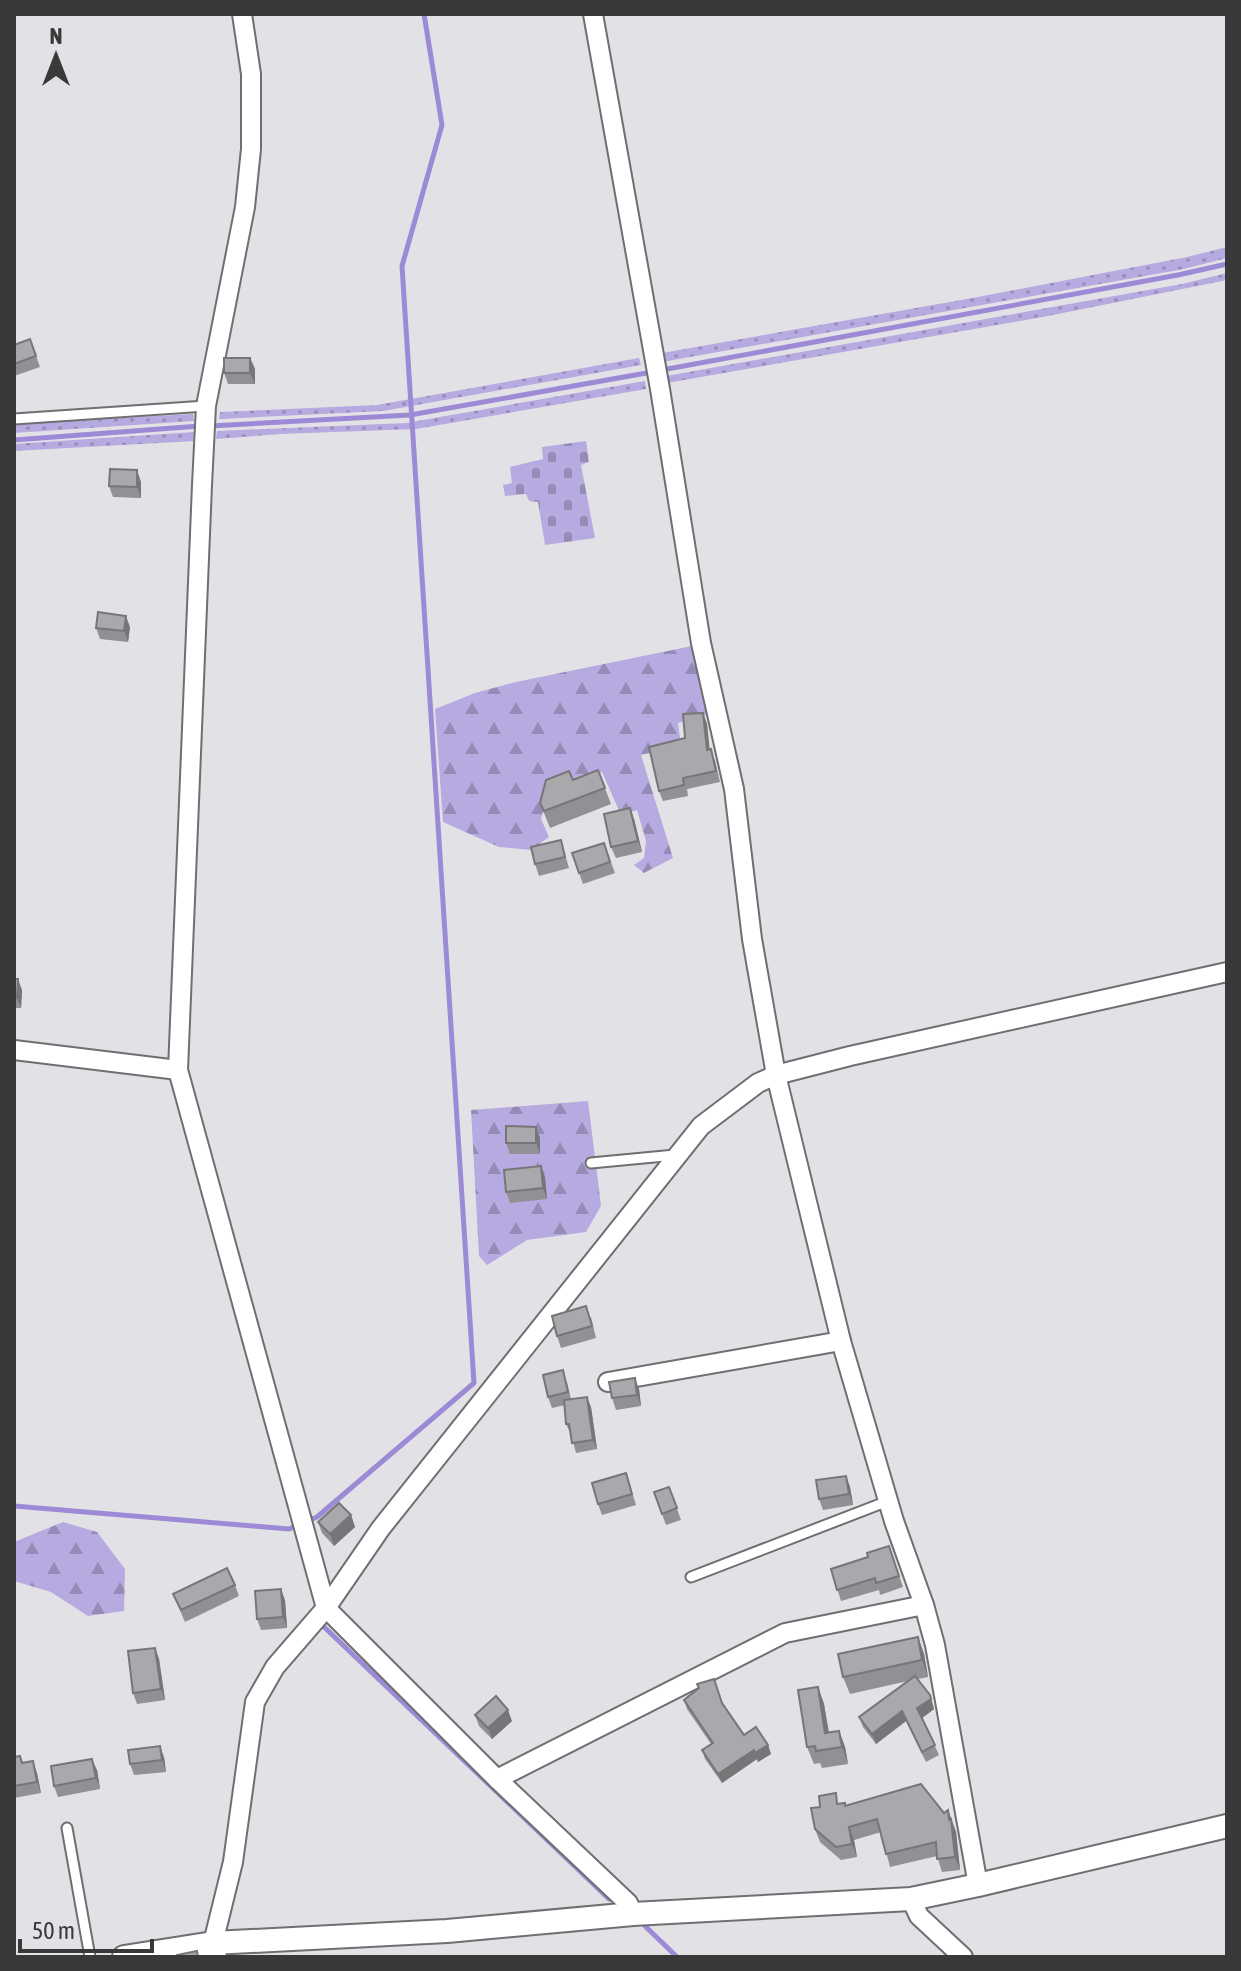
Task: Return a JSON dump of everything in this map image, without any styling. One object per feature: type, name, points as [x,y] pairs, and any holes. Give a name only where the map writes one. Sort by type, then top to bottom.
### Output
[{"type":"street","points":[[242,14],[251,74],[251,149],[245,207],[206,406],[178,1070],[326,1608],[497,1779],[628,1903],[633,1914]]},
{"type":"street","points":[[593,14],[660,389],[701,643],[734,789],[752,939],[776,1075],[841,1341],[935,1645],[978,1885]]},
{"type":"street","points":[[215,1950],[233,1862],[255,1702],[275,1667],[326,1608],[381,1528],[701,1126],[758,1083],[776,1075],[1227,972]]},
{"type":"street","points":[[14,1050],[178,1070]]},
{"type":"street","points":[[608,1382],[841,1341]]},
{"type":"street","points":[[497,1779],[785,1633],[924,1605]]},
{"type":"street","points":[[124,1957],[633,1914],[911,1899],[1227,1826]]},
{"type":"street","points":[[911,1899],[919,1916],[963,1957]]},
{"type":"lane","points":[[14,419],[206,406]]},
{"type":"lane","points":[[591,1163],[679,1155]]},
{"type":"lane","points":[[691,1577],[888,1501]]},
{"type":"lane","points":[[67,1828],[90,1957]]},
{"type":"green space","points":[[1227,247],[1227,258],[1184,269],[662,362],[662,353],[978,297]]},
{"type":"green space","points":[[1227,273],[1227,280],[1048,316],[667,383],[666,376],[1182,284]]},
{"type":"green space","points":[[639,358],[641,365],[383,411],[219,419],[220,412],[377,405]]},
{"type":"green space","points":[[645,381],[646,389],[416,429],[216,439],[217,431],[406,423]]},
{"type":"green space","points":[[193,414],[194,421],[14,433],[14,424]]},
{"type":"green space","points":[[194,432],[195,441],[14,451],[14,444]]},
{"type":"green space","points":[[586,441],[589,462],[581,465],[595,538],[545,545],[538,502],[529,501],[526,494],[505,496],[503,485],[512,483],[510,467],[543,459],[542,447]]},
{"type":"green space","points":[[692,646],[709,714],[678,723],[681,746],[641,755],[673,858],[644,873],[634,865],[644,858],[646,841],[637,810],[621,815],[602,772],[553,789],[547,797],[541,819],[549,837],[531,850],[499,847],[443,822],[435,709],[475,693],[516,682]]},
{"type":"green space","points":[[588,1101],[601,1206],[586,1232],[527,1240],[487,1265],[479,1256],[471,1110]]},
{"type":"green space","points":[[63,1522],[97,1532],[125,1569],[124,1611],[88,1616],[51,1592],[14,1581],[14,1542]]},
{"type":"building","points":[[30,339],[36,356],[14,364],[14,345]]},
{"type":"building","points":[[224,358],[250,358],[250,373],[224,373]]},
{"type":"building","points":[[110,469],[137,470],[137,487],[109,486]]},
{"type":"building","points":[[98,612],[126,616],[124,631],[96,628]]},
{"type":"building","points":[[703,713],[707,750],[711,749],[716,771],[683,778],[684,785],[659,791],[649,747],[685,738],[683,714]]},
{"type":"building","points":[[598,770],[605,788],[544,811],[540,803],[546,780],[569,771],[573,780]]},
{"type":"building","points":[[630,808],[638,841],[611,847],[604,814]]},
{"type":"building","points":[[561,840],[565,857],[535,864],[531,847]]},
{"type":"building","points":[[604,843],[610,862],[579,873],[572,853]]},
{"type":"building","points":[[14,979],[18,979],[17,998],[14,998]]},
{"type":"building","points":[[506,1126],[536,1127],[536,1143],[506,1143]]},
{"type":"building","points":[[541,1166],[543,1188],[506,1192],[504,1170]]},
{"type":"building","points":[[586,1306],[592,1326],[557,1336],[552,1316]]},
{"type":"building","points":[[563,1370],[568,1392],[548,1397],[543,1375]]},
{"type":"building","points":[[635,1378],[637,1395],[612,1398],[609,1382]]},
{"type":"building","points":[[587,1397],[593,1440],[572,1443],[569,1424],[566,1424],[564,1400]]},
{"type":"building","points":[[626,1473],[632,1494],[598,1504],[592,1483]]},
{"type":"building","points":[[846,1476],[849,1494],[819,1499],[816,1480]]},
{"type":"building","points":[[669,1487],[677,1508],[662,1514],[654,1492]]},
{"type":"building","points":[[339,1503],[351,1515],[330,1534],[318,1522]]},
{"type":"building","points":[[889,1546],[899,1576],[876,1583],[875,1578],[837,1590],[831,1569],[868,1557],[867,1553]]},
{"type":"building","points":[[227,1568],[235,1585],[181,1610],[173,1594]]},
{"type":"building","points":[[281,1589],[283,1617],[257,1619],[255,1591]]},
{"type":"building","points":[[918,1637],[922,1660],[843,1677],[838,1654]]},
{"type":"building","points":[[155,1648],[161,1689],[133,1693],[128,1651]]},
{"type":"building","points":[[915,1676],[931,1699],[917,1708],[935,1745],[922,1752],[902,1711],[872,1734],[859,1717]]},
{"type":"building","points":[[714,1679],[722,1703],[744,1735],[756,1727],[768,1745],[755,1753],[754,1750],[718,1774],[702,1750],[713,1743],[684,1700],[699,1688],[697,1684]]},
{"type":"building","points":[[818,1687],[825,1733],[839,1731],[842,1747],[816,1751],[815,1746],[807,1747],[798,1690]]},
{"type":"building","points":[[496,1696],[508,1710],[488,1728],[475,1715]]},
{"type":"building","points":[[160,1746],[162,1760],[130,1764],[128,1750]]},
{"type":"building","points":[[20,1756],[22,1763],[33,1761],[37,1782],[14,1786],[14,1757]]},
{"type":"building","points":[[92,1759],[96,1778],[54,1786],[51,1766]]},
{"type":"building","points":[[921,1784],[944,1813],[948,1810],[955,1857],[937,1859],[936,1842],[886,1854],[877,1819],[849,1827],[852,1844],[836,1847],[815,1829],[811,1808],[820,1807],[819,1796],[836,1793],[837,1804],[845,1803],[845,1806]]},
{"type":"building","points":[[197,1951],[198,1957],[177,1957],[177,1955]]},
{"type":"waterway","points":[[14,1506],[289,1529],[317,1517],[474,1383],[402,266],[442,125],[424,14]]},
{"type":"waterway","points":[[662,370],[1227,264]]},
{"type":"waterway","points":[[210,426],[410,415],[652,372]]},
{"type":"waterway","points":[[14,440],[200,426]]},
{"type":"waterway","points":[[322,1625],[609,1899]]},
{"type":"waterway","points":[[645,1926],[677,1957]]}]
